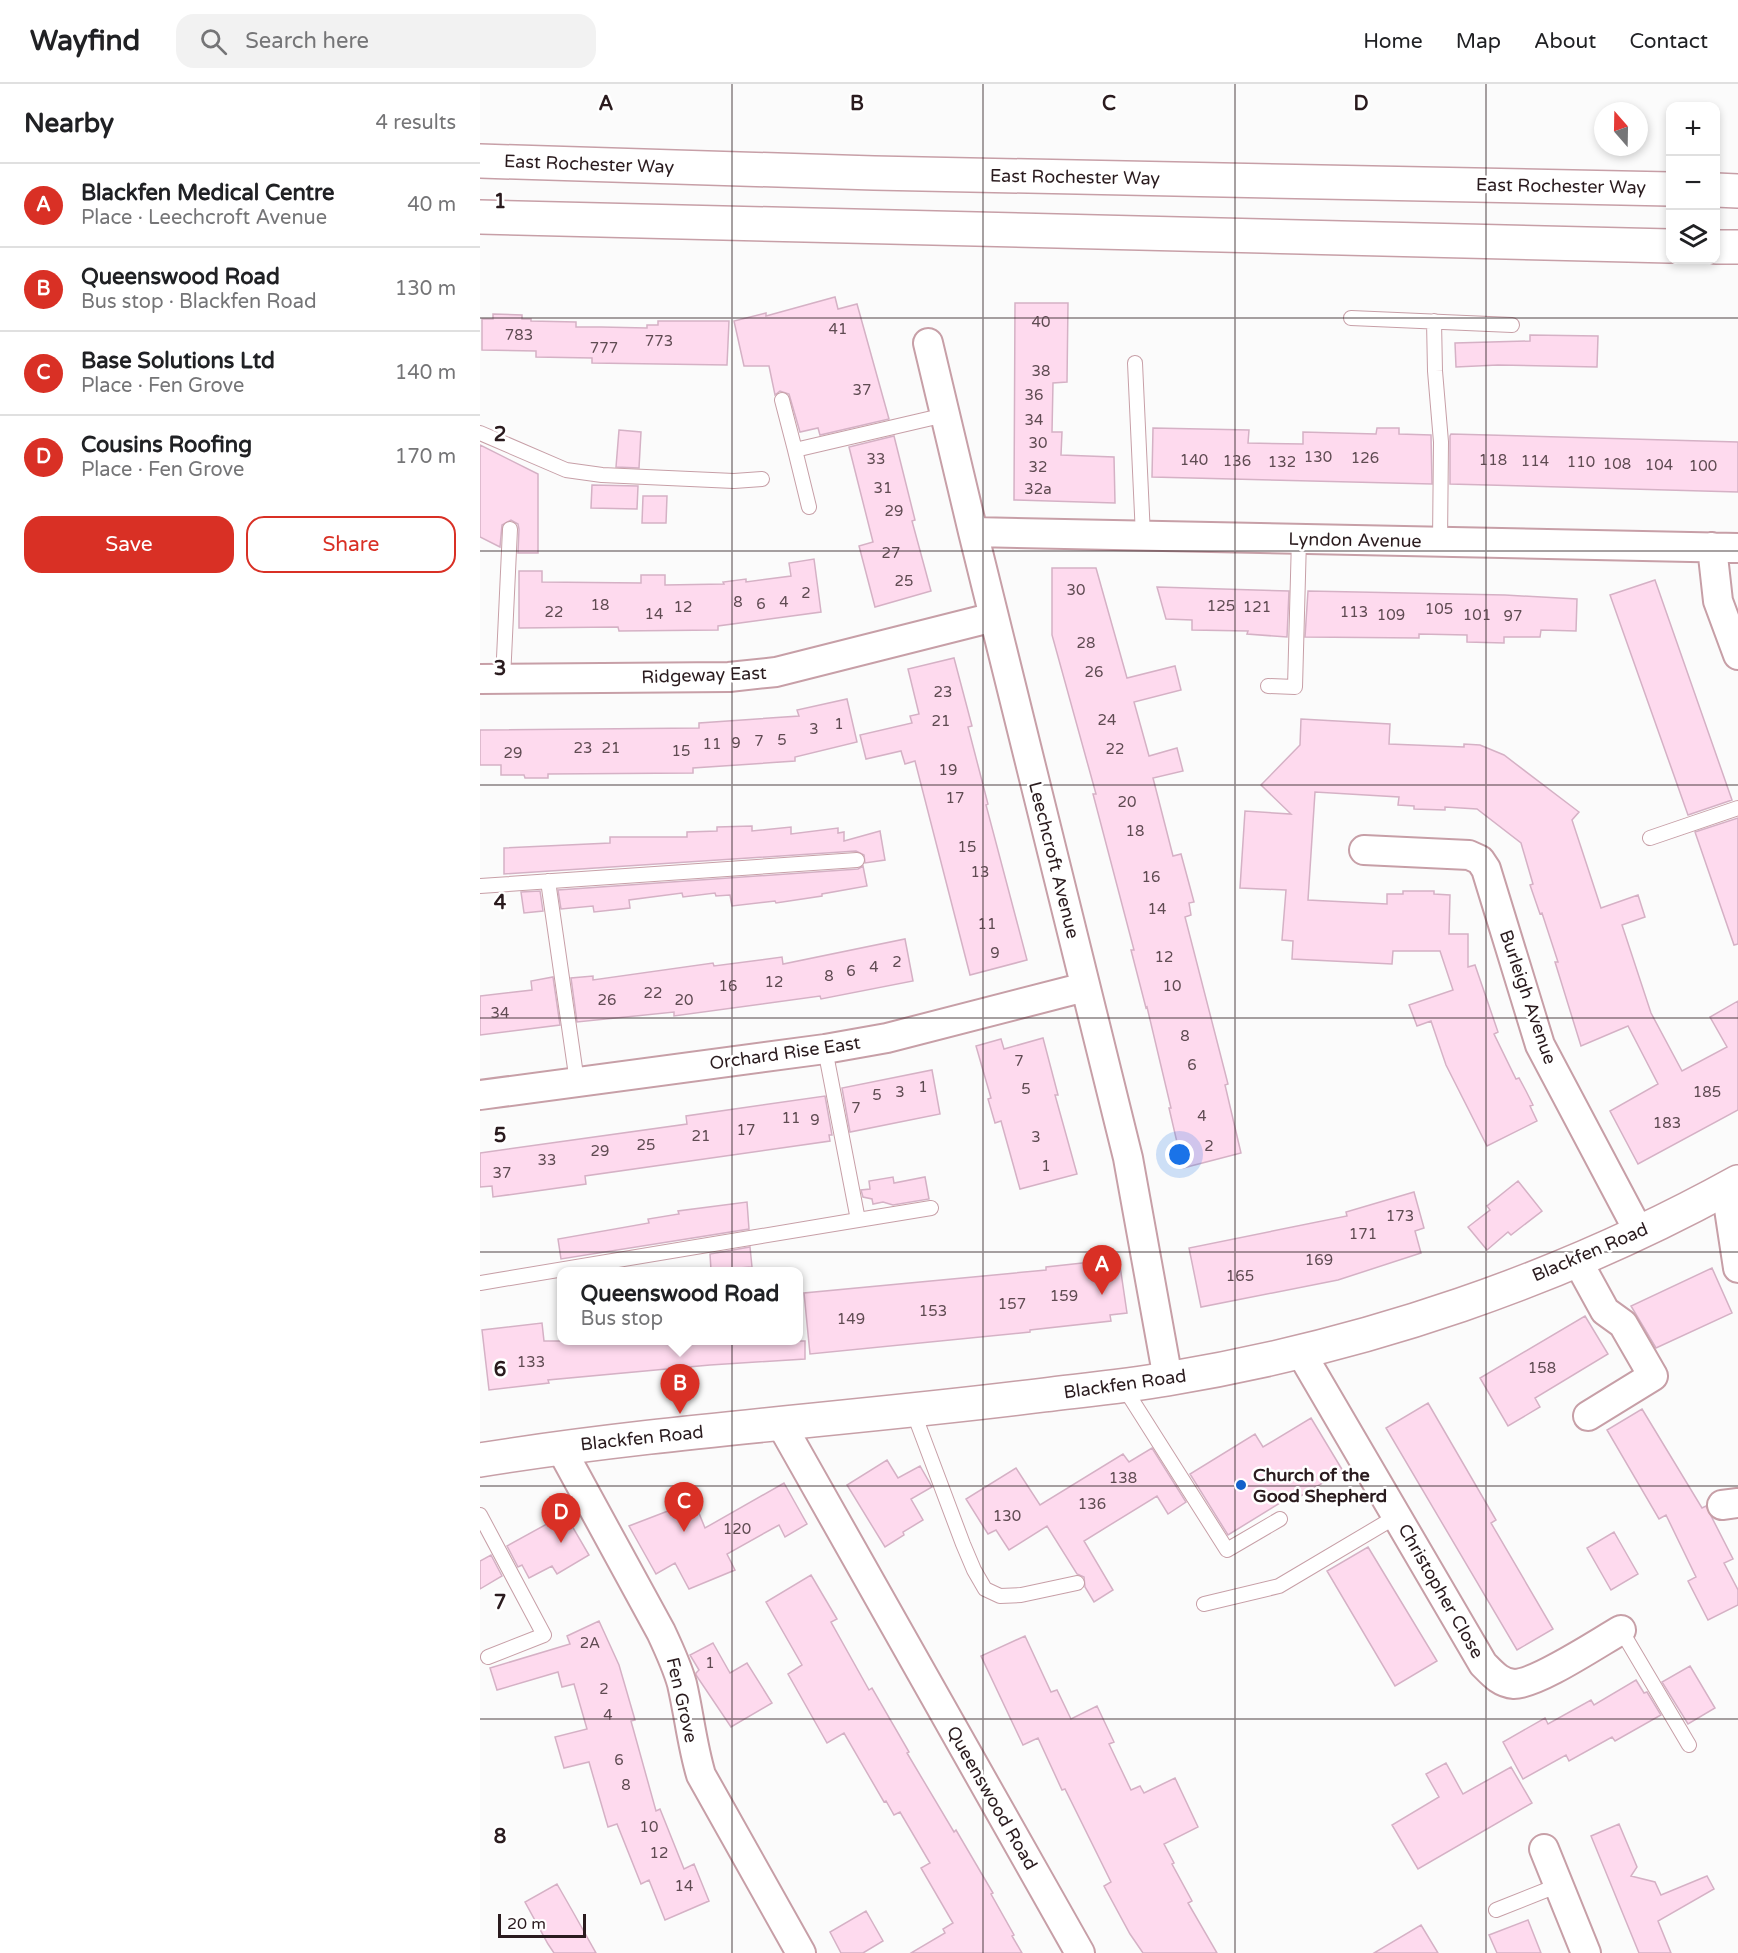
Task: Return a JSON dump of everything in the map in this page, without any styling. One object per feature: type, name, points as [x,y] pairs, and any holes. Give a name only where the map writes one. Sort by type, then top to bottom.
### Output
[{"type":"main road","name":"East Rochester Way","points":[[480,161],[874,173],[1666,189]]},
{"type":"main road","points":[[1720,190],[1738,190]]},
{"type":"main road","points":[[480,217],[1666,246]]},
{"type":"main road","points":[[1720,247],[1738,247]]},
{"type":"main road","name":"Blackfen Road","points":[[480,1460],[560,1447],[913,1411],[1122,1386],[1168,1379],[1300,1351],[1436,1315],[1578,1260],[1732,1186]]},
{"type":"street","name":"Leechcroft Avenue","points":[[928,343],[1128,1158],[1168,1379]]},
{"type":"street","name":"Lyndon Avenue","points":[[973,532],[1725,547]]},
{"type":"street","points":[[1725,547],[1718,601],[1738,655]]},
{"type":"street","name":"Ridgeway East","points":[[492,679],[729,677],[776,672],[994,616]]},
{"type":"street","name":"Burleigh Avenue","points":[[1364,850],[1469,855],[1480,861],[1485,869],[1540,1045],[1640,1232]]},
{"type":"street","name":"Orchard Rise East","points":[[480,1095],[825,1049],[887,1038],[1085,987]]},
{"type":"street","points":[[1732,1186],[1738,1268]]},
{"type":"street","points":[[1578,1260],[1605,1311],[1623,1324],[1653,1376],[1588,1416]]},
{"type":"street","name":"Christopher Close","points":[[1300,1351],[1483,1664],[1498,1679],[1512,1684],[1531,1681],[1621,1630]]},
{"type":"street","name":"Queenswood Road","points":[[781,1424],[1080,1953]]},
{"type":"street","name":"Fen Grove","points":[[560,1447],[675,1661],[682,1685],[692,1746],[701,1775],[801,1953]]},
{"type":"street","points":[[1544,1849],[1586,1953]]},
{"type":"lane","points":[[1351,318],[1512,325]]},
{"type":"lane","points":[[1434,321],[1435,371],[1441,442],[1440,542]]},
{"type":"lane","points":[[1135,363],[1143,537]]},
{"type":"lane","points":[[782,400],[809,507]]},
{"type":"lane","points":[[795,450],[945,415]]},
{"type":"lane","points":[[480,433],[566,470],[602,475],[734,482],[762,479]]},
{"type":"lane","points":[[492,679],[510,529]]},
{"type":"lane","points":[[1268,686],[1295,687],[1299,539]]},
{"type":"lane","points":[[1650,838],[1738,807]]},
{"type":"lane","points":[[480,886],[857,860]]},
{"type":"lane","points":[[548,881],[577,1082]]},
{"type":"lane","points":[[825,1049],[858,1220]]},
{"type":"lane","points":[[576,1267],[932,1208]]},
{"type":"lane","points":[[480,1283],[557,1270]]},
{"type":"lane","points":[[1122,1386],[1227,1550],[1280,1519]]},
{"type":"lane","points":[[913,1411],[963,1544],[985,1589],[1000,1596],[1021,1595],[1077,1583]]},
{"type":"lane","points":[[480,1515],[544,1635],[488,1657]]},
{"type":"lane","points":[[1204,1604],[1279,1586],[1397,1516]]},
{"type":"lane","points":[[1621,1630],[1689,1745]]},
{"type":"lane","points":[[1496,1910],[1558,1885]]},
{"type":"building","points":[[835,297],[838,309],[857,304],[889,419],[820,435],[818,428],[800,432],[789,394],[780,391],[775,395],[769,366],[744,366],[734,321],[766,313],[766,316]]},
{"type":"building","points":[[1015,303],[1068,303],[1067,382],[1053,383],[1052,432],[1062,432],[1061,455],[1114,457],[1115,503],[1014,500]]},
{"type":"building","points":[[493,314],[522,315],[522,319],[531,319],[531,321],[576,322],[576,327],[647,328],[647,325],[658,325],[658,321],[729,321],[727,365],[592,363],[592,358],[536,357],[536,351],[482,350],[482,319],[493,319]]},
{"type":"building","points":[[1530,335],[1598,336],[1597,367],[1498,365],[1456,367],[1455,343],[1530,341]]},
{"type":"building","points":[[1153,428],[1249,430],[1248,443],[1303,444],[1303,432],[1376,434],[1377,428],[1399,428],[1399,434],[1431,435],[1432,484],[1152,477]]},
{"type":"building","points":[[619,430],[641,432],[639,468],[616,467]]},
{"type":"building","points":[[1451,434],[1738,442],[1738,492],[1450,484]]},
{"type":"building","points":[[894,436],[915,520],[912,521],[931,591],[875,607],[859,546],[873,542],[849,447]]},
{"type":"building","points":[[480,445],[538,474],[538,553],[518,553],[518,524],[511,520],[502,525],[500,547],[480,537]]},
{"type":"building","points":[[592,485],[638,486],[637,509],[591,508]]},
{"type":"building","points":[[643,496],[667,496],[666,523],[642,523]]},
{"type":"building","points":[[814,559],[821,612],[718,626],[718,630],[619,631],[618,627],[519,628],[519,571],[542,571],[542,582],[641,583],[641,575],[665,575],[665,585],[724,584],[723,582],[746,579],[746,582],[791,576],[789,563]]},
{"type":"building","points":[[1052,568],[1096,568],[1127,678],[1175,666],[1181,690],[1134,702],[1149,756],[1177,748],[1183,771],[1153,778],[1173,856],[1181,854],[1194,902],[1189,903],[1191,915],[1185,917],[1228,1084],[1225,1085],[1241,1153],[1183,1168],[1147,1007],[1131,950],[1134,950],[1093,794],[1096,794],[1052,635]]},
{"type":"building","points":[[1655,580],[1732,800],[1688,815],[1610,595]]},
{"type":"building","points":[[1157,587],[1289,591],[1287,637],[1247,634],[1248,631],[1192,630],[1192,620],[1166,619]]},
{"type":"building","points":[[1308,591],[1505,595],[1577,599],[1576,631],[1541,630],[1540,637],[1504,637],[1504,643],[1467,642],[1467,635],[1419,634],[1419,638],[1305,637]]},
{"type":"building","points":[[954,658],[972,726],[968,727],[988,804],[986,805],[1027,960],[970,975],[915,761],[905,764],[901,751],[866,759],[860,735],[912,723],[910,716],[919,714],[908,669]]},
{"type":"building","points":[[847,699],[857,742],[795,757],[795,761],[693,768],[693,773],[548,774],[548,778],[501,775],[501,765],[480,765],[480,730],[699,728],[699,723],[799,716],[797,710]]},
{"type":"building","points":[[1301,719],[1390,724],[1389,744],[1464,747],[1464,744],[1480,745],[1504,755],[1579,812],[1572,820],[1601,908],[1638,895],[1645,917],[1622,925],[1651,1013],[1682,1071],[1727,1047],[1710,1017],[1738,1001],[1738,1110],[1638,1164],[1610,1111],[1658,1084],[1628,1026],[1581,1046],[1555,962],[1558,962],[1530,885],[1533,884],[1521,843],[1477,809],[1445,807],[1445,810],[1414,809],[1414,806],[1398,805],[1399,797],[1315,792],[1308,900],[1387,904],[1387,894],[1403,894],[1403,891],[1434,891],[1434,894],[1450,895],[1449,934],[1468,934],[1468,967],[1475,965],[1498,1032],[1494,1034],[1516,1079],[1519,1078],[1533,1105],[1530,1106],[1537,1121],[1487,1146],[1446,1065],[1431,1021],[1417,1026],[1409,1005],[1453,990],[1440,951],[1393,951],[1392,964],[1292,959],[1293,941],[1282,940],[1286,890],[1240,888],[1245,811],[1291,814],[1261,785],[1300,745]]},
{"type":"building","points":[[1738,818],[1738,944],[1734,945],[1695,832]]},
{"type":"building","points":[[752,826],[752,831],[791,827],[791,834],[838,828],[838,833],[844,832],[844,841],[880,831],[885,860],[865,863],[864,855],[856,851],[504,874],[504,848],[610,843],[610,837],[687,837],[687,832],[717,831],[717,827]]},
{"type":"building","points":[[863,866],[867,886],[776,903],[775,901],[732,906],[730,895],[716,896],[715,893],[683,897],[682,893],[629,900],[630,908],[594,912],[593,906],[561,909],[558,890],[858,869]]},
{"type":"building","points":[[540,891],[543,911],[524,913],[521,892]]},
{"type":"building","points":[[905,939],[913,981],[821,999],[820,996],[674,1016],[674,1012],[577,1022],[571,978],[593,976],[593,980],[713,963],[714,966],[782,957],[783,964]]},
{"type":"building","points":[[553,977],[560,1025],[480,1035],[480,996],[532,990],[531,981]]},
{"type":"building","points":[[1043,1038],[1058,1095],[1055,1095],[1077,1174],[1020,1189],[1001,1121],[995,1123],[988,1099],[991,1098],[976,1046],[1001,1039],[1004,1049]]},
{"type":"building","points":[[932,1070],[940,1114],[850,1132],[842,1088]]},
{"type":"building","points":[[825,1096],[832,1135],[829,1135],[830,1141],[585,1176],[586,1184],[493,1197],[492,1186],[480,1187],[480,1153],[687,1124],[686,1116]]},
{"type":"building","points":[[893,1177],[894,1183],[925,1177],[929,1199],[893,1205],[883,1202],[873,1204],[872,1199],[863,1197],[861,1190],[870,1189],[869,1181]]},
{"type":"building","points":[[1518,1181],[1542,1211],[1511,1235],[1508,1232],[1487,1250],[1468,1227],[1490,1210],[1487,1206]]},
{"type":"building","points":[[1414,1192],[1424,1228],[1415,1231],[1421,1253],[1338,1280],[1201,1307],[1189,1248],[1347,1216],[1346,1212]]},
{"type":"building","points":[[747,1202],[749,1229],[561,1259],[558,1239],[649,1223],[648,1219],[679,1214],[678,1211]]},
{"type":"building","points":[[750,1247],[752,1267],[711,1267],[710,1254]]},
{"type":"building","points":[[1119,1259],[1127,1313],[1110,1315],[1111,1321],[1030,1330],[1030,1332],[810,1354],[804,1293],[1046,1270],[1046,1267]]},
{"type":"building","points":[[1712,1268],[1732,1313],[1656,1348],[1631,1306]]},
{"type":"building","points":[[1585,1316],[1608,1354],[1535,1398],[1540,1407],[1508,1426],[1480,1378]]},
{"type":"building","points":[[542,1323],[544,1341],[557,1341],[557,1345],[803,1345],[805,1341],[805,1359],[548,1380],[549,1383],[489,1390],[482,1330]]},
{"type":"building","points":[[1428,1403],[1496,1520],[1491,1523],[1553,1629],[1517,1650],[1386,1428]]},
{"type":"building","points":[[1642,1409],[1702,1508],[1706,1506],[1733,1559],[1724,1563],[1738,1590],[1738,1605],[1708,1620],[1688,1581],[1696,1577],[1666,1515],[1659,1519],[1607,1430]]},
{"type":"building","name":"Church of the Good Shepherd","points":[[1311,1418],[1343,1471],[1299,1497],[1296,1493],[1228,1535],[1190,1474],[1255,1434],[1263,1447]]},
{"type":"building","points":[[1152,1448],[1186,1502],[1168,1514],[1157,1496],[1084,1541],[1113,1590],[1094,1602],[1085,1587],[1084,1577],[1077,1574],[1047,1526],[1009,1550],[996,1530],[988,1534],[966,1499],[1016,1468],[1040,1505],[1123,1454],[1129,1462]]},
{"type":"building","points":[[887,1460],[898,1478],[920,1466],[932,1487],[911,1499],[923,1520],[903,1532],[904,1535],[885,1547],[847,1485]]},
{"type":"building","points":[[784,1483],[807,1524],[785,1537],[779,1525],[727,1554],[735,1570],[689,1589],[675,1563],[656,1574],[629,1526],[694,1501],[705,1528]]},
{"type":"building","points":[[565,1514],[589,1555],[557,1574],[552,1566],[529,1578],[522,1565],[518,1567],[507,1546]]},
{"type":"building","points":[[1614,1532],[1638,1574],[1611,1590],[1587,1548]]},
{"type":"building","points":[[1368,1547],[1437,1661],[1395,1686],[1327,1571]]},
{"type":"building","points":[[491,1555],[502,1576],[480,1589],[480,1561]]},
{"type":"building","points":[[811,1575],[837,1619],[831,1622],[869,1690],[872,1688],[909,1752],[907,1753],[993,1893],[991,1894],[1022,1953],[911,1953],[945,1933],[943,1929],[953,1923],[921,1868],[930,1863],[900,1812],[894,1815],[886,1801],[884,1802],[844,1733],[827,1743],[788,1674],[802,1665],[766,1602]]},
{"type":"building","points":[[599,1621],[619,1665],[635,1720],[631,1721],[656,1811],[660,1809],[684,1869],[694,1864],[709,1901],[665,1920],[649,1880],[641,1884],[617,1824],[608,1827],[589,1762],[564,1768],[555,1737],[587,1729],[574,1684],[562,1687],[558,1672],[497,1690],[490,1668],[570,1644],[567,1636]]},
{"type":"building","points":[[1025,1636],[1051,1692],[1057,1690],[1071,1719],[1097,1706],[1114,1742],[1109,1744],[1131,1790],[1140,1786],[1144,1793],[1175,1778],[1198,1827],[1164,1844],[1192,1901],[1188,1903],[1217,1953],[1143,1953],[1130,1934],[1104,1886],[1111,1882],[1065,1789],[1062,1790],[1038,1738],[1023,1745],[981,1656]]},
{"type":"building","points":[[713,1643],[730,1673],[747,1663],[772,1703],[731,1727],[696,1675],[699,1670],[690,1655]]},
{"type":"building","points":[[1690,1666],[1715,1708],[1688,1724],[1662,1682]]},
{"type":"building","points":[[1636,1680],[1644,1693],[1647,1692],[1661,1715],[1615,1741],[1612,1737],[1569,1761],[1566,1755],[1523,1779],[1503,1742],[1545,1718],[1548,1724],[1591,1700],[1594,1705]]},
{"type":"building","points":[[1446,1763],[1463,1794],[1511,1767],[1532,1803],[1418,1869],[1392,1825],[1439,1797],[1426,1774]]},
{"type":"building","points":[[1619,1824],[1637,1867],[1631,1876],[1655,1882],[1661,1895],[1707,1876],[1714,1889],[1658,1921],[1671,1953],[1639,1953],[1591,1836]]},
{"type":"building","points":[[557,1884],[596,1953],[554,1953],[548,1944],[525,1902]]},
{"type":"building","points":[[866,1911],[883,1941],[863,1953],[841,1953],[830,1932]]},
{"type":"building","points":[[1528,1920],[1541,1953],[1497,1953],[1489,1935]]},
{"type":"building","points":[[1421,1925],[1438,1953],[1374,1953]]},
{"type":"place","name":"Blackfen Medical Centre","points":[[1102,1295]]},
{"type":"place","name":"Queenswood Road","points":[[680,1414]]},
{"type":"place","name":"Church of the Good Shepherd","points":[[1241,1485]]},
{"type":"place","name":"Base Solutions Ltd","points":[[684,1532]]},
{"type":"place","name":"Cousins Roofing","points":[[561,1543]]}]
